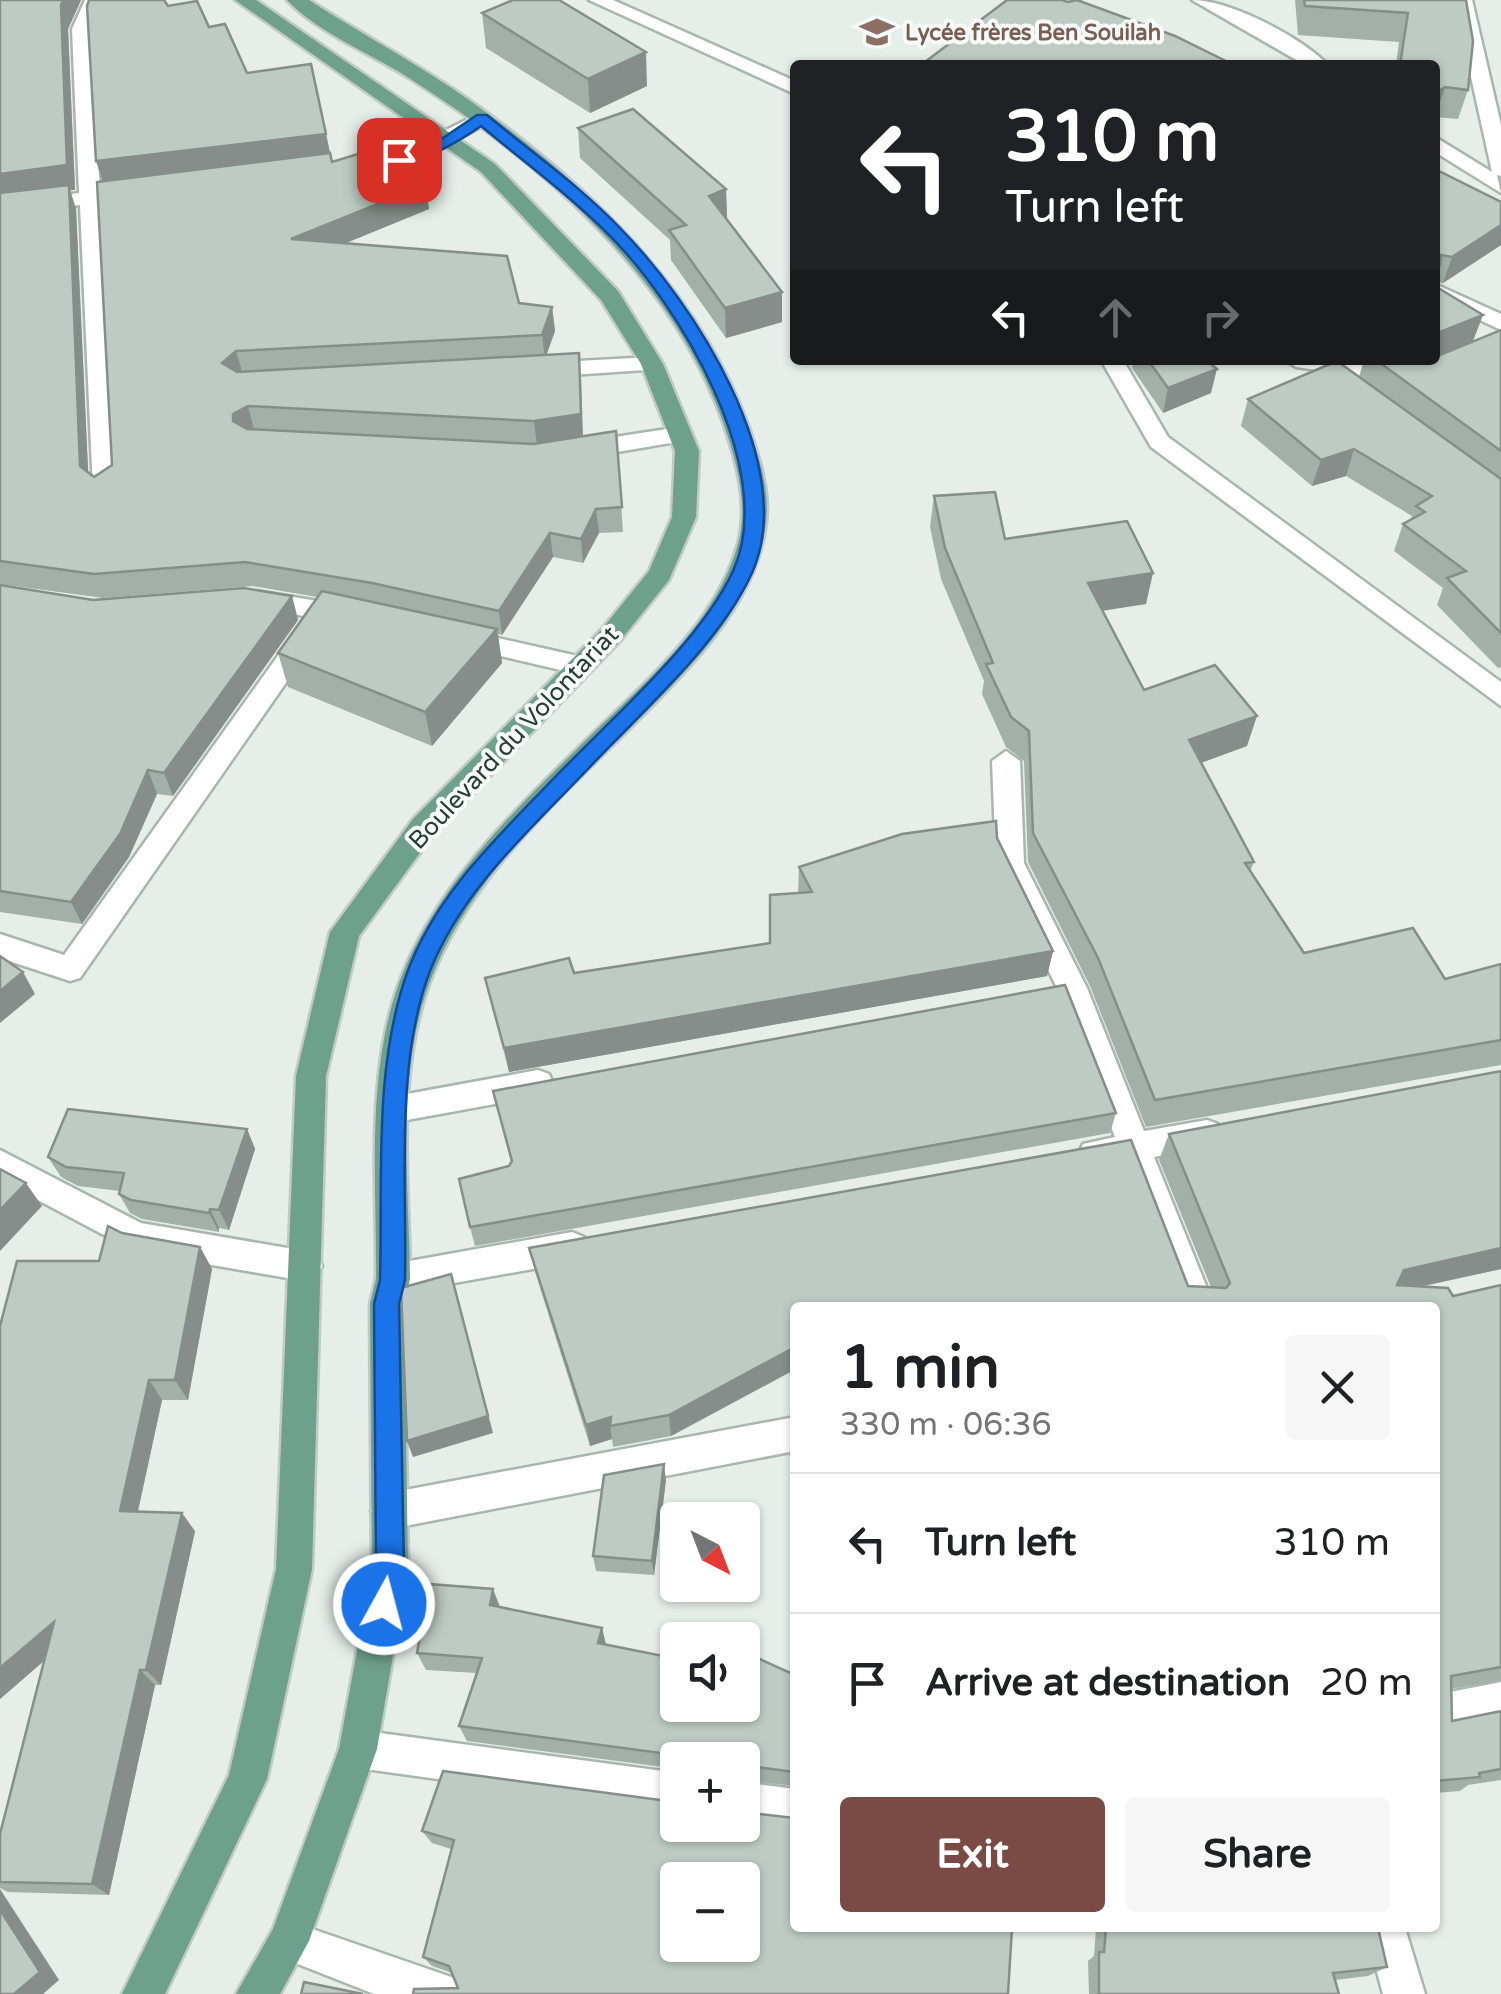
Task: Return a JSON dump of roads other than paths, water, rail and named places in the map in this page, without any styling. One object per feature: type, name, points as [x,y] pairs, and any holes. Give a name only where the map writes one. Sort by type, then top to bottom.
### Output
[{"type":"main road","name":"Boulevard du Volontariat","points":[[142,1994],[248,1779],[294,1569],[311,1076],[345,932],[423,827],[582,666],[660,574],[684,517],[687,451],[652,364],[610,296],[550,228],[488,168],[244,0]]},
{"type":"main road","points":[[257,1994],[289,1941],[358,1748],[390,1568],[387,1304],[392,1280],[398,1050],[419,971],[464,886],[695,642],[743,572],[754,520],[748,465],[729,397],[685,322],[615,232],[482,118],[296,0]]},
{"type":"street","points":[[94,0],[81,29],[105,490]]},
{"type":"street","points":[[598,0],[790,86]]},
{"type":"street","points":[[1200,0],[1277,38],[1310,60]]},
{"type":"street","points":[[1464,0],[1501,170]]},
{"type":"street","points":[[341,167],[399,160],[448,141],[482,118]]},
{"type":"street","points":[[1440,146],[1501,186]]},
{"type":"street","points":[[1440,167],[1501,198]]},
{"type":"street","points":[[0,209],[167,188]]},
{"type":"street","points":[[1440,293],[1501,323]]},
{"type":"street","points":[[516,372],[652,364]]},
{"type":"street","points":[[1115,365],[1159,442],[1501,696]]},
{"type":"street","points":[[1310,365],[1348,389]]},
{"type":"street","points":[[1323,365],[1414,376],[1429,370]]},
{"type":"street","points":[[554,454],[680,435]]},
{"type":"street","points":[[232,600],[250,599],[377,620]]},
{"type":"street","points":[[0,946],[70,969],[323,611]]},
{"type":"street","points":[[433,632],[582,666]]},
{"type":"street","points":[[1006,761],[1010,863],[1072,988],[1196,1302]]},
{"type":"street","points":[[1034,995],[1072,988]]},
{"type":"street","points":[[396,1109],[570,1078]]},
{"type":"street","points":[[1058,1160],[1233,1129]]},
{"type":"street","points":[[0,1164],[136,1236],[305,1266]]},
{"type":"street","points":[[392,1280],[608,1241]]},
{"type":"street","points":[[389,1511],[790,1435]]},
{"type":"street","points":[[1440,1713],[1501,1700]]},
{"type":"street","points":[[358,1748],[660,1790]]},
{"type":"street","points":[[760,1804],[790,1808]]},
{"type":"street","points":[[1386,1932],[1404,1994]]},
{"type":"street","points":[[289,1941],[407,1986],[442,1994]]},
{"type":"place","name":"Lycée frères Ben Souilah","points":[[877,32]]}]
